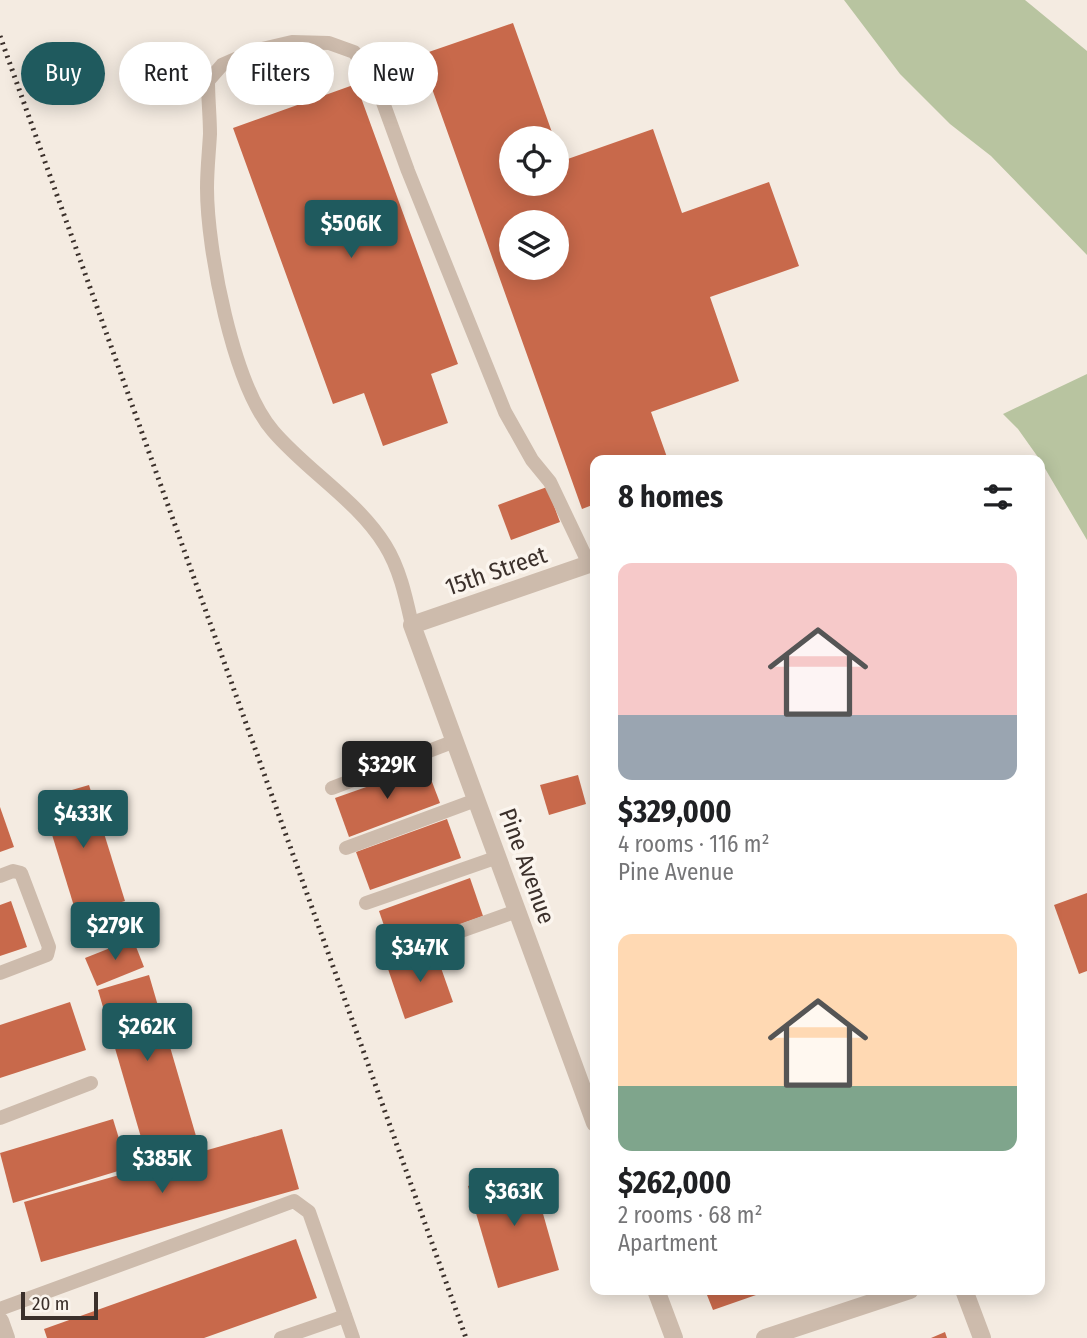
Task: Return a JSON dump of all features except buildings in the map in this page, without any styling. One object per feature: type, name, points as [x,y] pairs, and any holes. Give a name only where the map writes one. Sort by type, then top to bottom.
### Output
[{"type":"street","name":"15th Street","points":[[412,625],[590,564]]},
{"type":"street","name":"Pine Avenue","points":[[412,625],[590,1110]]},
{"type":"street","points":[[658,1295],[674,1338]]},
{"type":"street","points":[[765,1338],[896,1295]]},
{"type":"street","points":[[966,1295],[982,1338]]},
{"type":"street","points":[[0,1321],[6,1338]]},
{"type":"lane","points":[[412,625],[401,578],[385,546],[366,521],[272,430],[255,404],[238,364],[215,260],[207,190],[208,81],[222,65],[254,51],[292,42],[329,43],[354,52],[373,75],[408,171],[505,412],[532,460],[550,482],[590,559]]},
{"type":"lane","points":[[332,788],[455,741]]},
{"type":"lane","points":[[346,848],[476,800]]},
{"type":"lane","points":[[366,903],[498,858]]},
{"type":"lane","points":[[0,876],[13,871],[21,873],[49,947],[47,955],[0,973]]},
{"type":"lane","points":[[385,958],[517,911]]},
{"type":"lane","points":[[0,1118],[90,1083]]},
{"type":"lane","points":[[0,1309],[294,1201],[309,1212],[353,1338]]},
{"type":"lane","points":[[281,1338],[345,1316]]},
{"type":"green space","points":[[844,0],[1025,0],[1087,51],[1087,255],[991,156],[950,124],[900,74]]},
{"type":"green space","points":[[1087,374],[1087,540],[1045,469],[1045,455],[1036,455],[1018,429],[1003,414]]},
{"type":"railway","points":[[0,36],[466,1338]]}]
